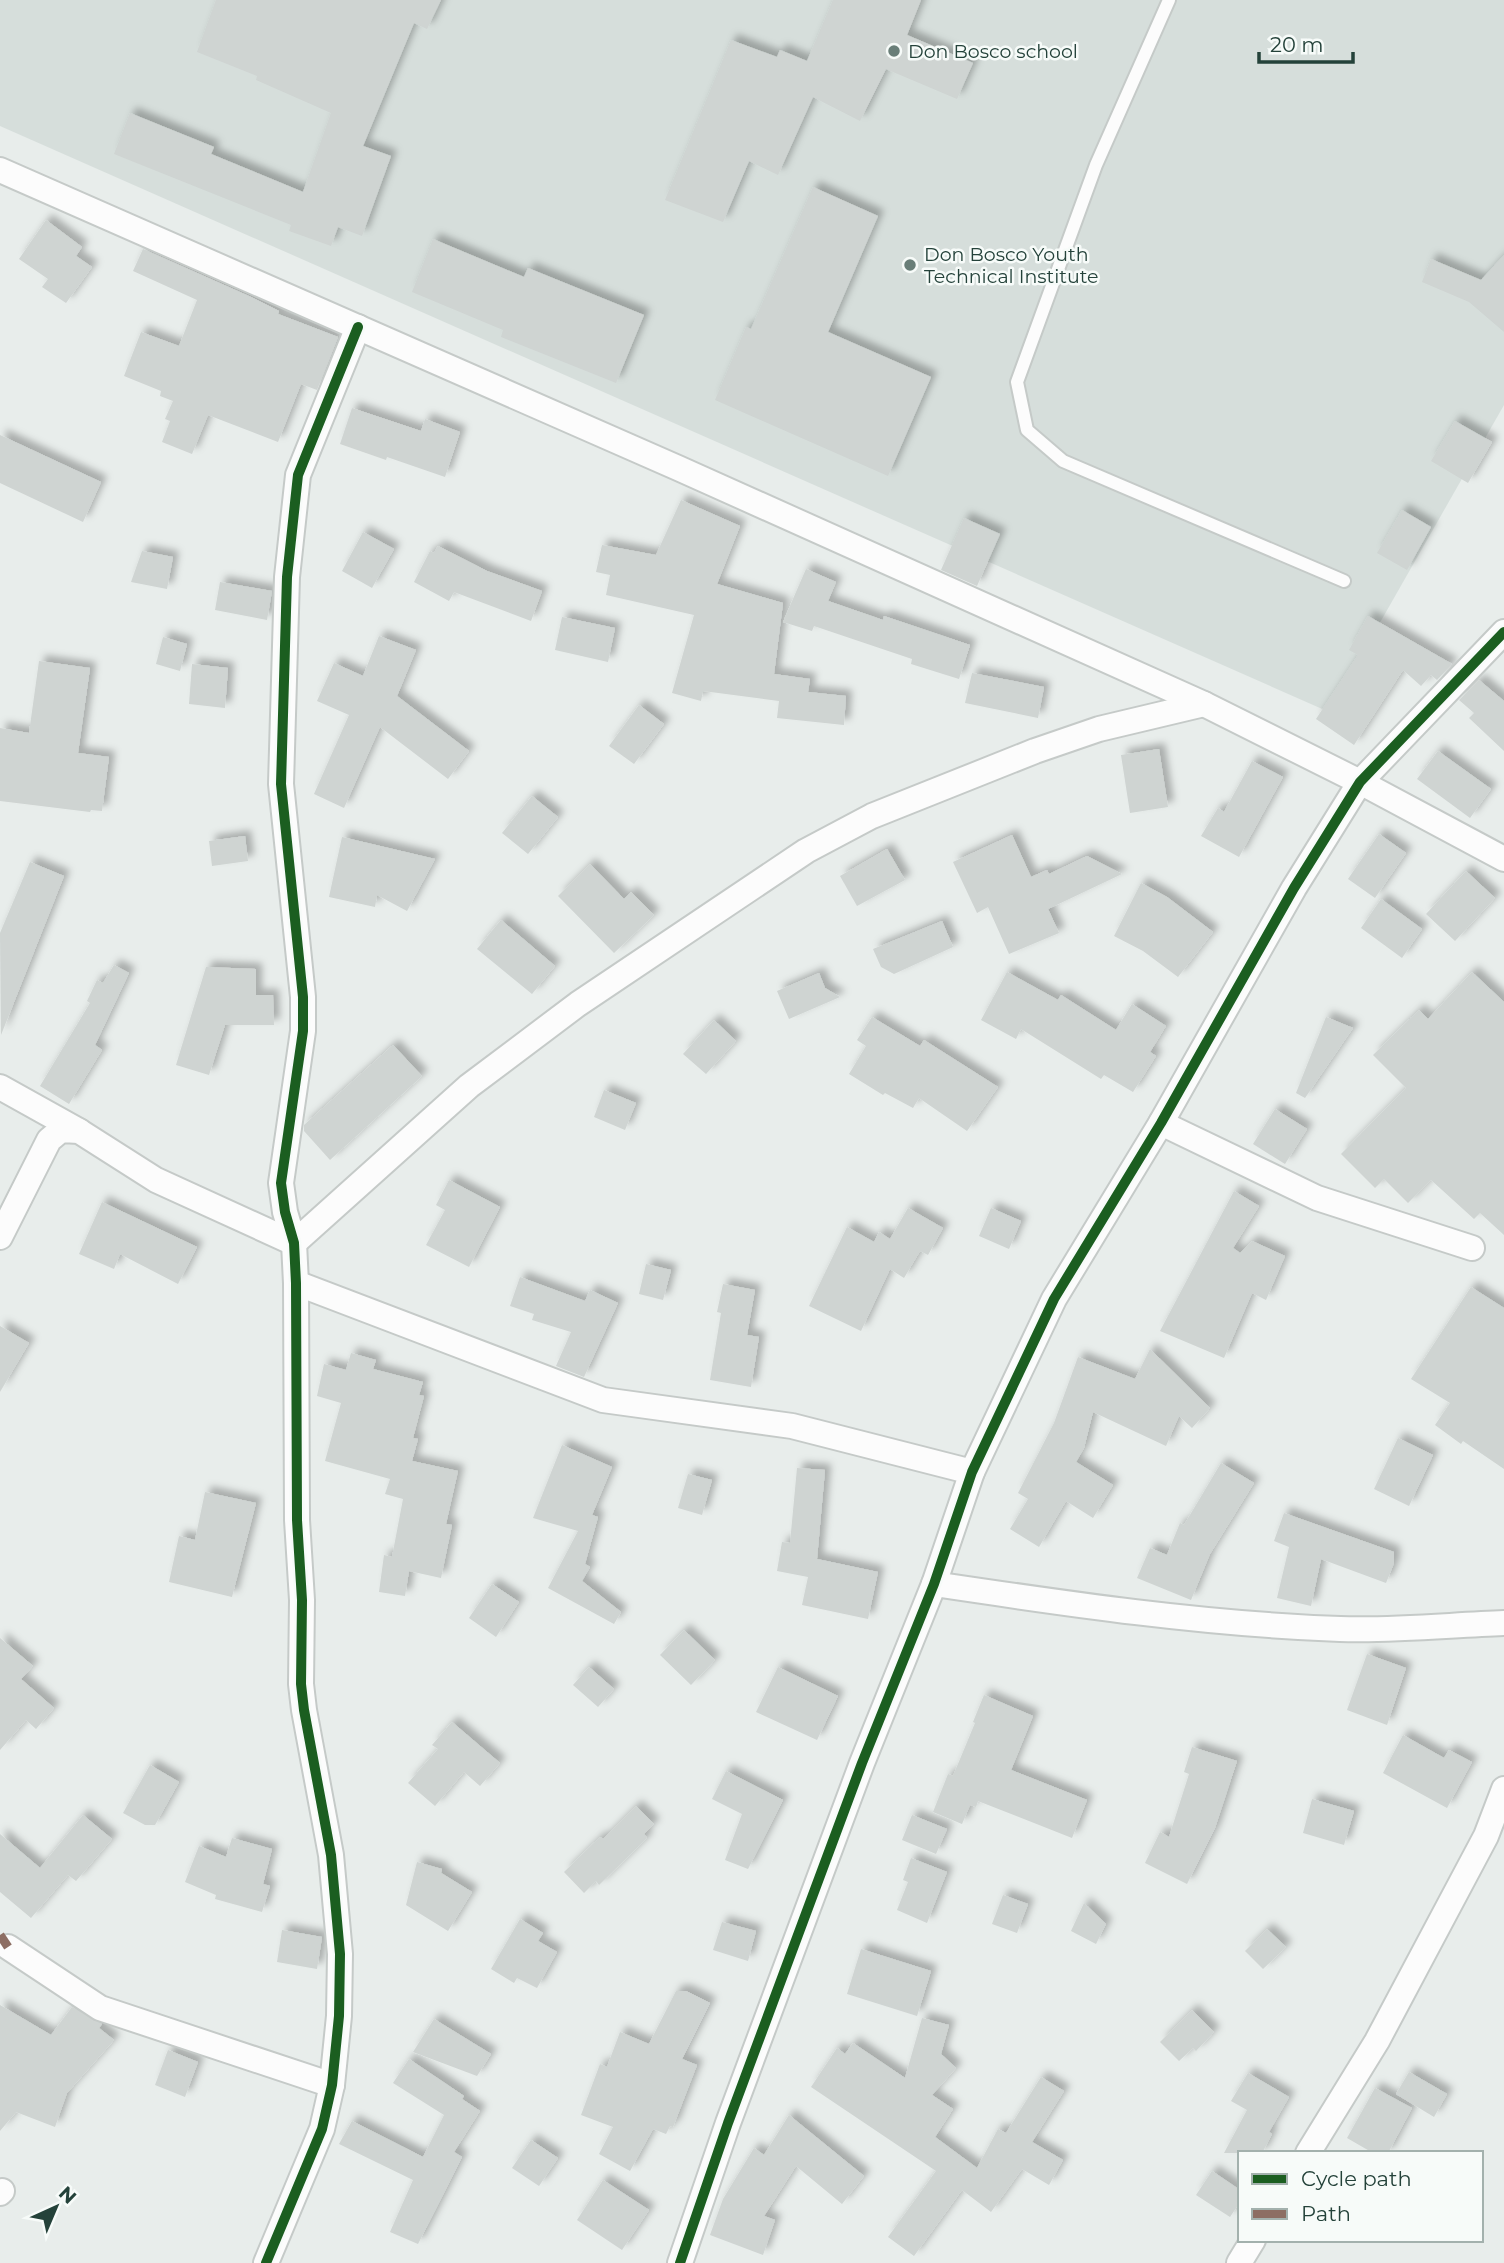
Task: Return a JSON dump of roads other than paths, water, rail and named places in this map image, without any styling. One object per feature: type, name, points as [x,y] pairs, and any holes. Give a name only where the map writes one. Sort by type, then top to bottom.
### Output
[{"type":"street","points":[[0,170],[1204,704],[1360,782],[1504,859]]},
{"type":"street","points":[[266,2263],[322,2129],[332,2085],[339,2016],[340,1954],[331,1856],[301,1684],[296,1283],[294,1243],[285,1212],[281,1182],[303,1020],[302,984],[281,783],[287,577],[298,475],[358,327]]},
{"type":"street","points":[[680,2263],[728,2123],[838,1827],[934,1584],[972,1472],[1054,1299],[1161,1123],[1294,888],[1360,782],[1504,632]]},
{"type":"street","points":[[294,1243],[469,1086],[578,1004],[806,851],[872,816],[1035,751],[1099,729],[1204,704]]},
{"type":"street","points":[[0,1087],[79,1131],[156,1180],[294,1243]]},
{"type":"street","points":[[1161,1123],[1317,1198],[1472,1248]]},
{"type":"street","points":[[0,1237],[49,1140],[61,1130],[79,1131]]},
{"type":"street","points":[[296,1283],[603,1400],[792,1426],[972,1472]]},
{"type":"street","points":[[934,1584],[1107,1609],[1279,1625],[1343,1629],[1504,1623]]},
{"type":"street","points":[[1309,2151],[1377,2041],[1486,1836],[1504,1789]]},
{"type":"street","points":[[8,1947],[100,2008],[332,2085]]},
{"type":"street","points":[[1239,2263],[1252,2242]]},
{"type":"lane","points":[[1170,0],[1096,165],[1017,382],[1027,430],[1063,461],[1344,581]]},
{"type":"place","name":"Don Bosco school","points":[[894,51]]},
{"type":"place","name":"Don Bosco Youth Technical Institute","points":[[910,265]]}]
